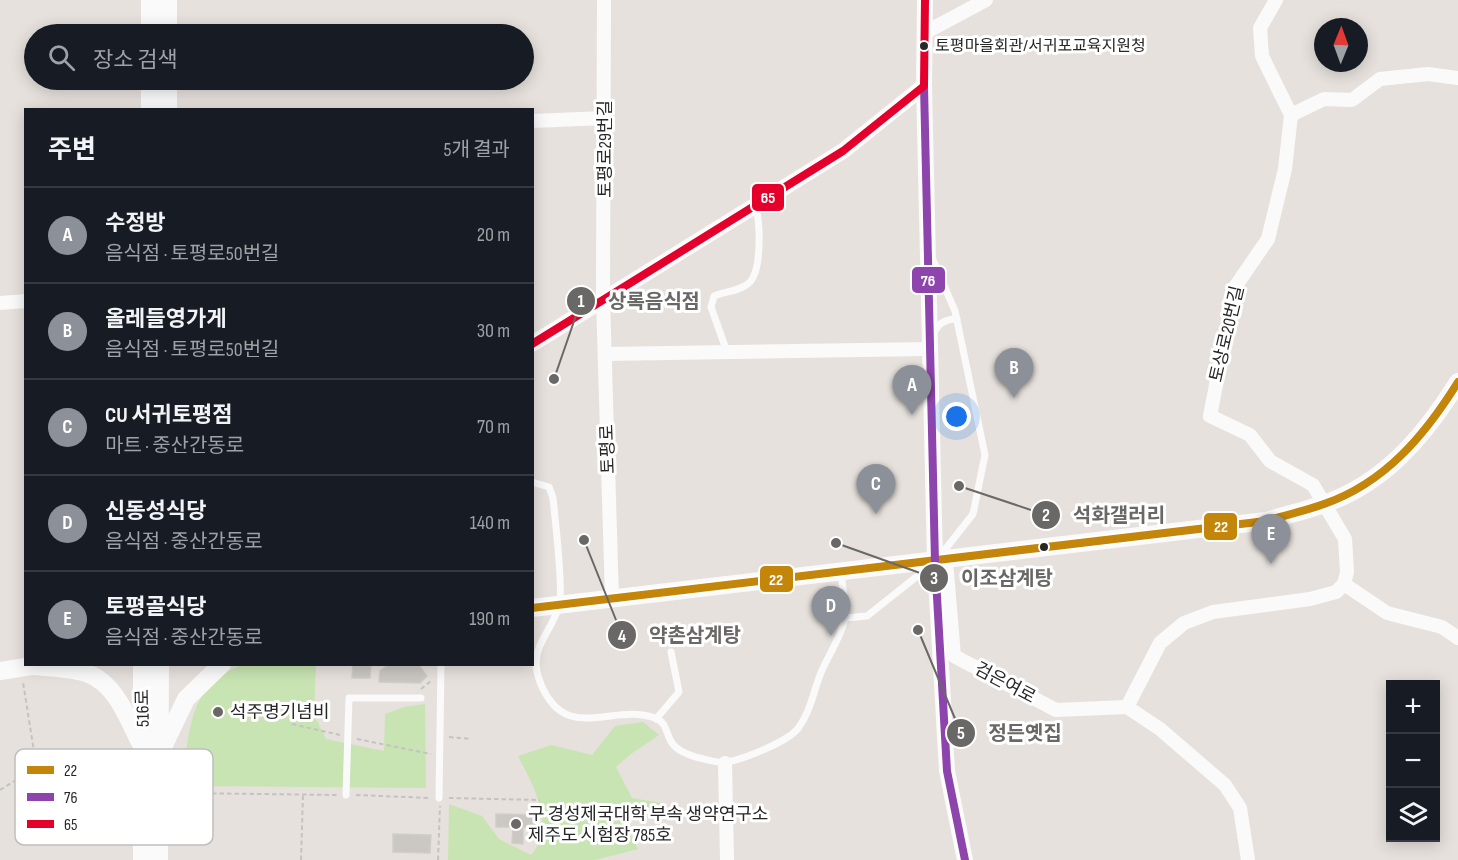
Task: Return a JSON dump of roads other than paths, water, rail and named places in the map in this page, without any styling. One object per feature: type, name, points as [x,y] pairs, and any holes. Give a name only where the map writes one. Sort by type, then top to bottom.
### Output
[{"type":"main road","points":[[150,0],[150,24]]},
{"type":"main road","points":[[168,0],[168,24]]},
{"type":"main road","points":[[150,90],[150,108]]},
{"type":"main road","points":[[168,90],[168,108]]},
{"type":"main road","points":[[534,608],[1266,521],[1326,504],[1369,482],[1417,442],[1458,383]]},
{"type":"main road","points":[[0,671],[34,666],[89,674],[105,683],[116,696],[151,749]]},
{"type":"main road","name":"516로","points":[[142,666],[152,749]]},
{"type":"main road","name":"516로","points":[[152,749],[160,666]]},
{"type":"main road","points":[[153,749],[186,699],[220,666]]},
{"type":"main road","name":"516로","points":[[142,860],[143,845]]},
{"type":"main road","name":"516로","points":[[158,845],[159,860]]},
{"type":"street","name":"토평로29번길","points":[[603,299],[604,0]]},
{"type":"street","points":[[925,0],[924,86],[929,349],[940,561],[946,771],[965,860]]},
{"type":"street","points":[[926,32],[986,0]]},
{"type":"street","points":[[1276,0],[1260,28],[1262,56],[1291,116],[1324,99],[1352,100],[1380,79],[1428,74],[1458,78]]},
{"type":"street","points":[[534,343],[843,151],[924,86]]},
{"type":"street","name":"토상로20번길","points":[[1291,116],[1285,169],[1268,239],[1235,287],[1210,416],[1250,435],[1270,461],[1313,484],[1326,504]]},
{"type":"street","points":[[534,121],[605,118]]},
{"type":"street","name":"토평로","points":[[603,299],[612,599]]},
{"type":"street","points":[[0,303],[24,301]]},
{"type":"street","points":[[605,354],[929,349]]},
{"type":"street","points":[[1248,860],[1240,808],[1225,785],[1160,729],[1127,707],[1160,643],[1184,623],[1213,612],[1310,599],[1336,592],[1344,584],[1347,572],[1345,539],[1326,504]]},
{"type":"street","name":"검은여로","points":[[940,561],[954,656],[1056,710],[1127,707]]},
{"type":"street","points":[[1344,584],[1387,613],[1442,627],[1458,638]]},
{"type":"street","points":[[725,763],[727,860]]},
{"type":"lane","points":[[727,352],[711,307],[714,296],[748,284],[754,277],[761,228],[755,205]]},
{"type":"lane","points":[[845,618],[867,616],[940,561],[973,514],[985,455],[957,319],[927,246]]},
{"type":"lane","points":[[929,349],[936,327],[948,319],[957,319]]},
{"type":"lane","points":[[534,483],[549,487],[553,491],[560,605],[537,649],[535,666],[541,684],[551,701],[567,715],[581,719],[629,716],[656,719],[666,725],[672,744],[688,754],[725,763],[765,749],[798,729],[809,710],[821,672],[845,618],[841,573]]},
{"type":"lane","points":[[656,719],[679,692],[671,652]]},
{"type":"lane","points":[[439,798],[441,666]]},
{"type":"lane","points":[[346,795],[349,698],[421,698]]},
{"type":"place","name":"토평마을회관/서귀포교육지원청","points":[[924,46]]},
{"type":"place","name":"상록음식점","points":[[554,379]]},
{"type":"place","name":"올레들영가게","points":[[1014,398]]},
{"type":"place","name":"수정방","points":[[912,415]]},
{"type":"place","name":"석화갤러리","points":[[959,486]]},
{"type":"place","name":"CU 서귀토평점","points":[[876,514]]},
{"type":"place","name":"약촌삼계탕","points":[[584,540]]},
{"type":"place","name":"이조삼계탕","points":[[836,543]]},
{"type":"place","name":"토평골식당","points":[[1271,564]]},
{"type":"place","name":"정든옛집","points":[[918,630]]},
{"type":"place","name":"신동성식당","points":[[831,636]]},
{"type":"place","name":"석주명기념비","points":[[218,712]]},
{"type":"place","name":"구 경성제국대학 부속 생약연구소 제주도 시험장 785호","points":[[516,824]]}]
